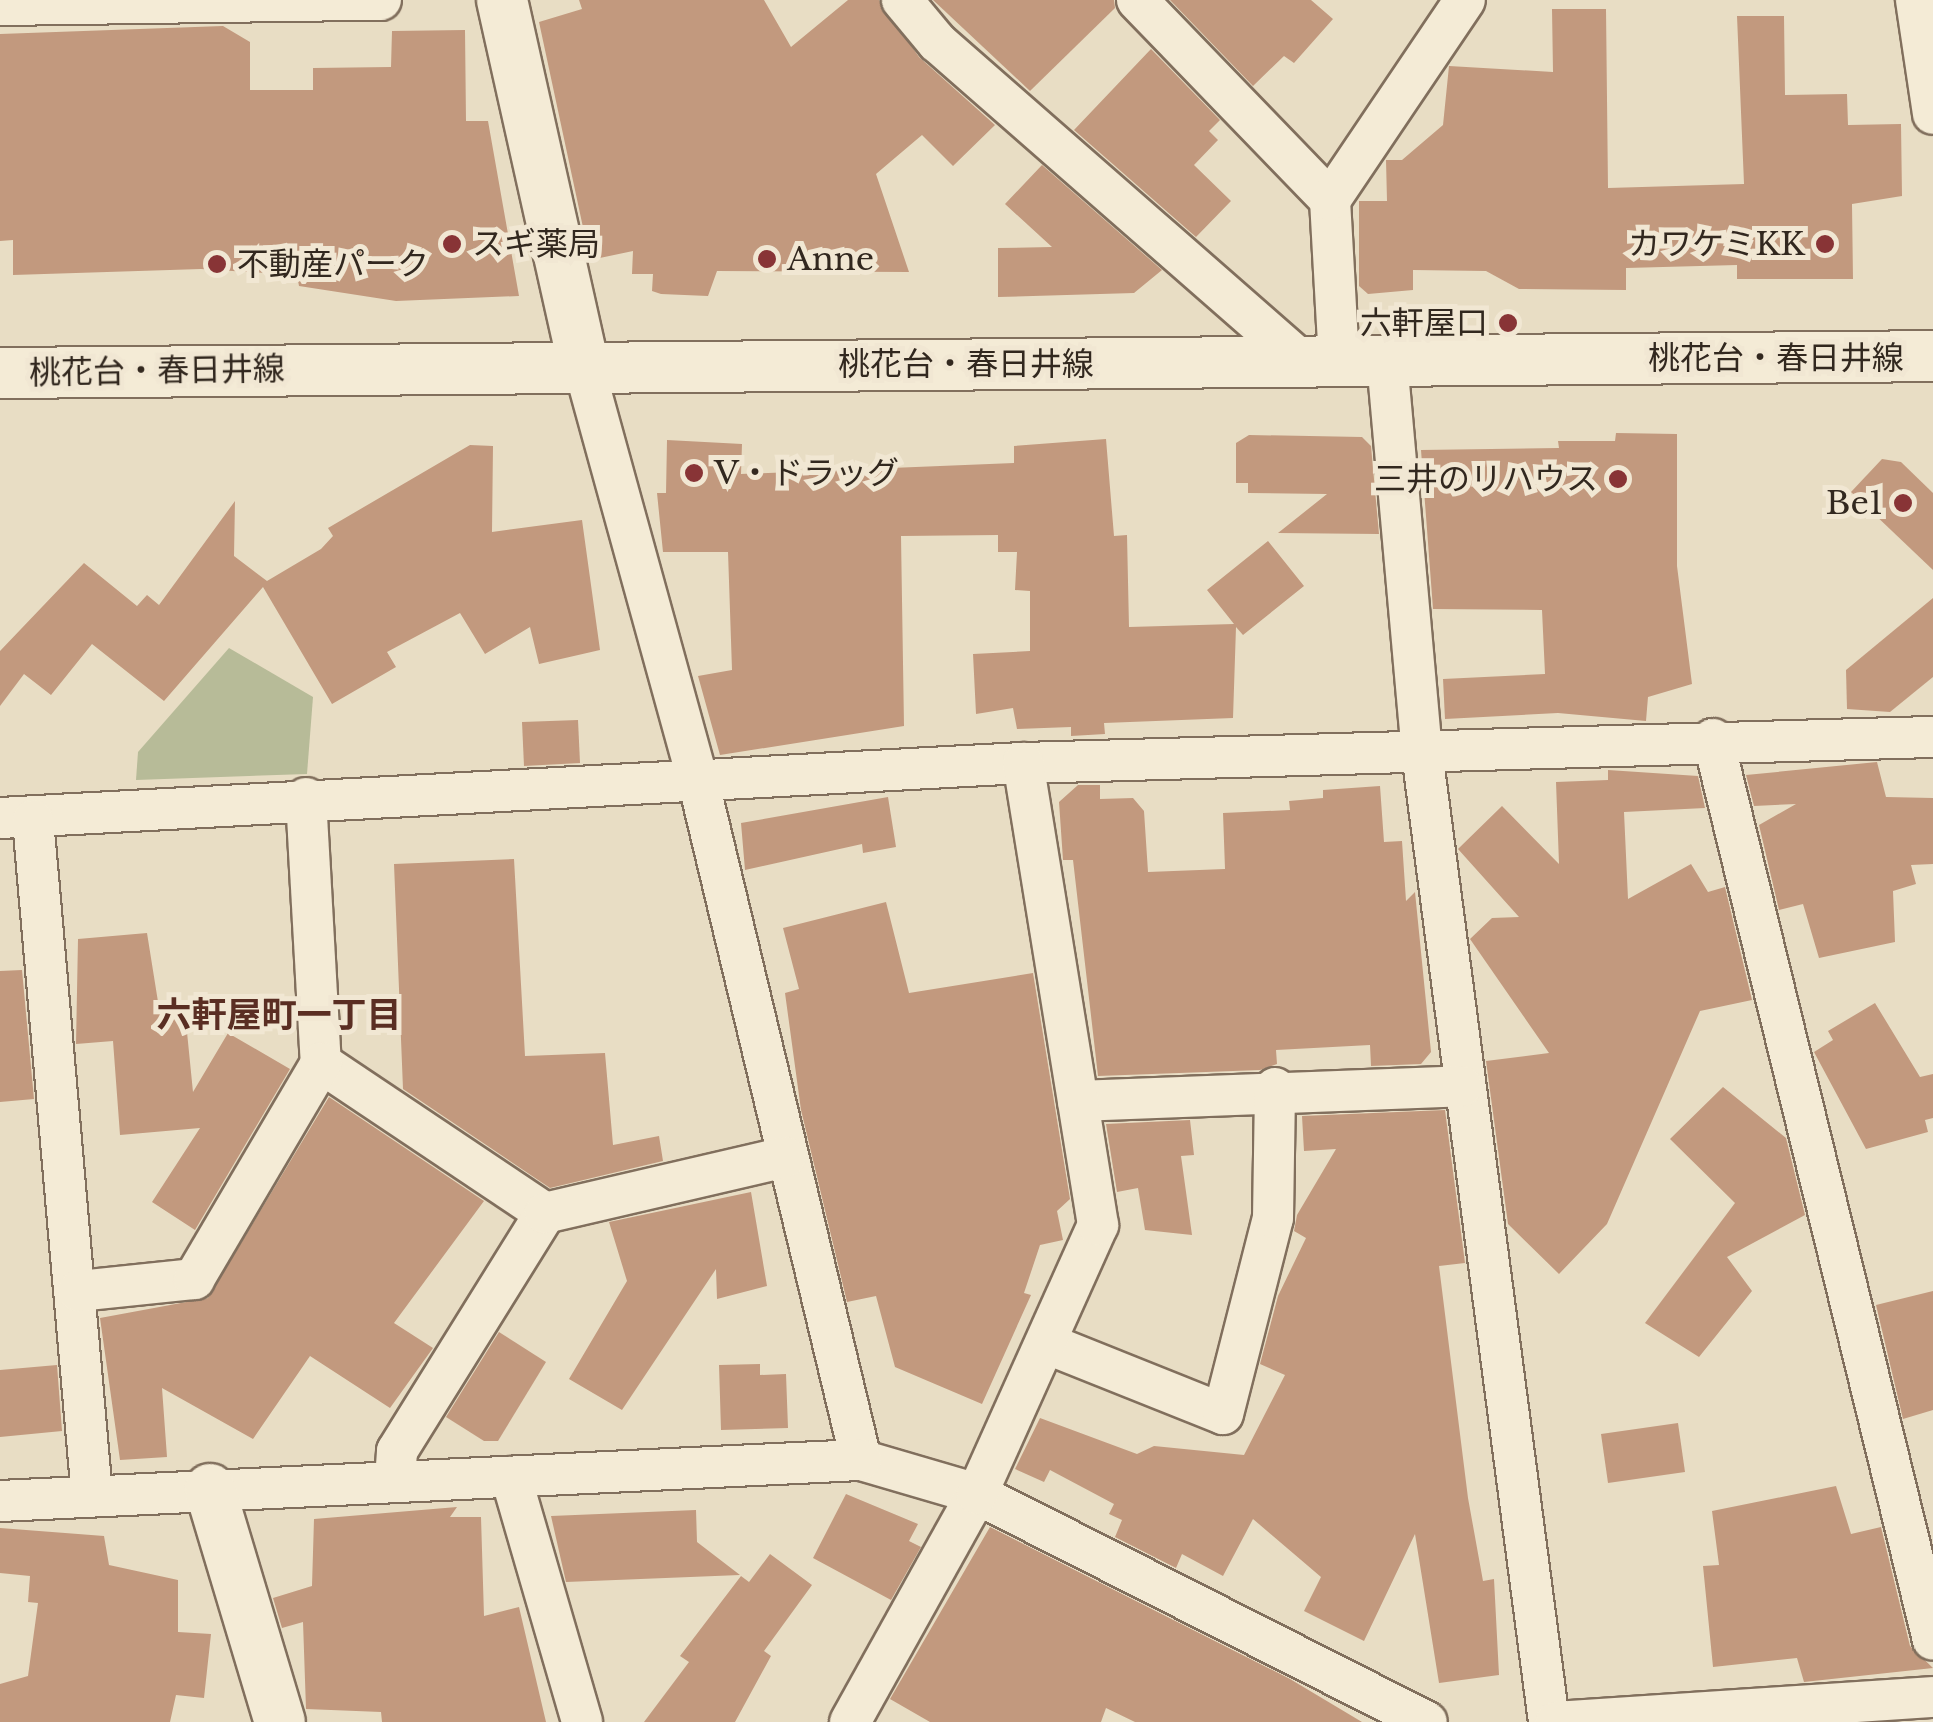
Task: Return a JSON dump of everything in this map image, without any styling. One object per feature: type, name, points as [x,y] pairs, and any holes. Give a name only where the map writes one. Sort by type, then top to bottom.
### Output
[{"type":"street","points":[[0,5],[381,0]]},
{"type":"street","points":[[502,0],[584,367],[700,784],[861,1460]]},
{"type":"street","points":[[902,0],[937,42],[1343,361]]},
{"type":"street","points":[[1137,0],[1330,200]]},
{"type":"street","points":[[1465,0],[1330,200],[1343,361],[1422,753],[1462,1086],[1553,1722],[1704,1719],[1933,1697]]},
{"type":"street","points":[[1916,0],[1933,114]]},
{"type":"street","name":"桃花台・春日井線","points":[[0,373],[1933,356]]},
{"type":"street","points":[[92,1496],[78,1291],[16,819],[306,798],[700,784],[1022,762],[1422,753],[1713,739],[1933,737]]},
{"type":"street","points":[[1713,739],[1933,1640]]},
{"type":"street","points":[[863,1718],[978,1494],[1098,1225],[1022,762]]},
{"type":"street","points":[[78,1291],[194,1279],[322,1063],[306,798]]},
{"type":"street","points":[[322,1063],[545,1213]]},
{"type":"street","points":[[1078,1102],[1275,1088],[1462,1086]]},
{"type":"street","points":[[1048,1344],[1223,1414],[1274,1218],[1275,1088]]},
{"type":"street","points":[[395,1480],[397,1451],[545,1213],[786,1157]]},
{"type":"street","points":[[0,1500],[861,1460],[978,1494],[1427,1722]]},
{"type":"street","points":[[510,1477],[582,1722]]},
{"type":"street","points":[[210,1489],[280,1722]]},
{"type":"green space","points":[[229,648],[313,697],[307,774],[136,780],[138,752]]},
{"type":"building","points":[[579,0],[764,0],[791,47],[848,0],[879,0],[919,57],[995,125],[953,166],[922,135],[876,174],[909,272],[717,271],[708,296],[661,294],[652,291],[653,274],[632,274],[633,251],[595,259],[584,232],[539,22],[582,9]]},
{"type":"building","points":[[933,0],[1114,0],[1115,8],[1030,91]]},
{"type":"building","points":[[1170,0],[1311,0],[1333,19],[1294,63],[1284,56],[1253,86]]},
{"type":"building","points":[[1552,9],[1606,9],[1608,188],[1744,184],[1737,16],[1784,16],[1785,95],[1847,94],[1848,125],[1901,124],[1902,196],[1852,204],[1853,279],[1737,279],[1737,265],[1626,268],[1626,290],[1519,289],[1486,271],[1413,270],[1413,290],[1368,294],[1359,286],[1359,201],[1387,201],[1386,160],[1402,160],[1443,125],[1449,66],[1553,72]]},
{"type":"building","points":[[223,26],[250,42],[250,90],[313,90],[313,68],[391,67],[392,31],[465,30],[466,121],[488,121],[519,296],[396,301],[299,286],[297,275],[201,269],[13,275],[13,240],[0,241],[0,34]]},
{"type":"building","points":[[1151,49],[1220,120],[1209,131],[1218,140],[1194,165],[1231,201],[1196,237],[1074,130]]},
{"type":"building","points":[[1042,165],[1162,270],[1134,293],[998,297],[998,248],[1052,247],[1005,204]]},
{"type":"building","points":[[1616,433],[1677,434],[1677,566],[1692,684],[1648,697],[1646,721],[1558,713],[1445,719],[1443,679],[1545,674],[1542,610],[1433,609],[1421,450],[1559,448],[1558,441],[1615,441]]},
{"type":"building","points":[[1249,435],[1362,437],[1371,446],[1379,534],[1278,533],[1327,494],[1248,493],[1248,483],[1236,483],[1236,443]]},
{"type":"building","points":[[1106,439],[1114,536],[1127,535],[1129,627],[1234,624],[1207,590],[1268,541],[1304,586],[1243,635],[1236,627],[1233,718],[1104,723],[1105,734],[1071,736],[1071,727],[1017,729],[1013,708],[976,714],[973,654],[1030,651],[1030,591],[1015,590],[1017,552],[998,552],[998,535],[901,536],[904,726],[720,755],[698,676],[732,670],[728,552],[663,552],[657,493],[666,493],[667,440],[742,444],[741,474],[1014,463],[1014,446]]},
{"type":"building","points":[[470,445],[493,446],[492,532],[582,520],[600,650],[539,664],[530,627],[485,654],[460,613],[387,652],[396,667],[332,704],[263,587],[164,701],[92,644],[51,695],[24,674],[0,706],[0,651],[84,563],[137,606],[147,595],[159,605],[235,501],[234,556],[267,581],[321,549],[333,536],[328,528]]},
{"type":"building","points":[[1882,459],[1901,462],[1933,493],[1933,570],[1851,492]]},
{"type":"building","points":[[1933,598],[1933,677],[1890,712],[1847,709],[1846,670]]},
{"type":"building","points":[[578,720],[580,763],[524,766],[522,722]]},
{"type":"building","points":[[1877,762],[1886,797],[1933,798],[1933,864],[1911,865],[1916,884],[1893,891],[1895,942],[1819,958],[1803,904],[1779,910],[1759,825],[1796,804],[1754,806],[1746,775]]},
{"type":"building","points":[[1608,770],[1698,776],[1705,808],[1624,812],[1628,899],[1691,864],[1708,892],[1725,887],[1752,1000],[1700,1011],[1607,1224],[1559,1274],[1508,1224],[1486,1061],[1549,1053],[1470,939],[1492,918],[1519,917],[1458,849],[1502,806],[1559,864],[1556,782],[1608,780]]},
{"type":"building","points":[[1078,785],[1100,785],[1100,799],[1133,798],[1144,811],[1148,872],[1225,869],[1223,813],[1290,810],[1289,801],[1323,798],[1323,790],[1380,786],[1384,842],[1402,841],[1406,901],[1415,892],[1431,1052],[1421,1064],[1371,1066],[1370,1045],[1276,1050],[1277,1064],[1260,1070],[1098,1076],[1073,860],[1063,860],[1059,802]]},
{"type":"building","points":[[888,797],[896,847],[863,853],[862,844],[745,870],[741,823]]},
{"type":"building","points":[[514,859],[525,1056],[605,1053],[613,1145],[659,1136],[663,1161],[550,1188],[403,1089],[394,864]]},
{"type":"building","points":[[886,902],[909,993],[1033,973],[1070,1199],[1057,1211],[1063,1240],[1040,1245],[1024,1293],[1031,1295],[982,1404],[895,1367],[876,1296],[847,1302],[801,1110],[785,993],[799,989],[783,928]]},
{"type":"building","points":[[147,933],[159,1008],[185,1012],[193,1092],[228,1033],[290,1069],[195,1230],[152,1202],[200,1128],[120,1135],[113,1041],[76,1044],[78,939]]},
{"type":"building","points":[[22,970],[34,1099],[0,1102],[0,971]]},
{"type":"building","points":[[1875,1003],[1920,1077],[1933,1074],[1933,1118],[1925,1120],[1928,1132],[1866,1149],[1814,1052],[1833,1040],[1828,1031]]},
{"type":"building","points":[[1723,1087],[1786,1138],[1805,1215],[1727,1257],[1752,1291],[1699,1357],[1645,1323],[1735,1203],[1670,1139]]},
{"type":"building","points":[[329,1097],[484,1201],[394,1323],[433,1348],[390,1408],[310,1356],[253,1439],[162,1388],[167,1457],[120,1460],[100,1318],[208,1298]]},
{"type":"building","points":[[1445,1110],[1465,1263],[1439,1266],[1468,1498],[1483,1581],[1494,1579],[1499,1675],[1439,1683],[1415,1534],[1364,1641],[1304,1611],[1321,1577],[1253,1519],[1223,1576],[1182,1554],[1176,1568],[1115,1537],[1122,1520],[1109,1514],[1114,1504],[1050,1470],[1044,1482],[1015,1469],[1040,1418],[1137,1454],[1154,1446],[1244,1455],[1285,1375],[1260,1364],[1278,1296],[1306,1238],[1294,1231],[1297,1215],[1336,1149],[1304,1151],[1302,1116]]},
{"type":"building","points":[[1190,1120],[1194,1155],[1181,1156],[1192,1235],[1145,1230],[1138,1188],[1117,1192],[1106,1124]]},
{"type":"building","points":[[751,1192],[767,1286],[717,1299],[716,1269],[622,1410],[569,1379],[627,1281],[609,1222]]},
{"type":"building","points":[[1933,1291],[1933,1410],[1903,1419],[1876,1305]]},
{"type":"building","points":[[499,1332],[546,1362],[498,1441],[484,1441],[446,1417]]},
{"type":"building","points":[[760,1364],[760,1375],[786,1374],[788,1428],[721,1430],[719,1365]]},
{"type":"building","points":[[57,1365],[62,1431],[0,1437],[0,1370]]},
{"type":"building","points":[[1678,1423],[1685,1472],[1608,1483],[1601,1434]]},
{"type":"building","points":[[1836,1486],[1851,1534],[1881,1527],[1910,1646],[1933,1668],[1804,1682],[1797,1658],[1713,1667],[1703,1566],[1719,1565],[1712,1511]]},
{"type":"building","points":[[846,1494],[918,1524],[909,1541],[921,1547],[891,1600],[813,1558]]},
{"type":"building","points":[[457,1507],[450,1517],[481,1517],[484,1616],[519,1607],[546,1722],[382,1722],[381,1712],[306,1709],[303,1622],[282,1628],[273,1598],[312,1586],[314,1519]]},
{"type":"building","points":[[696,1510],[697,1542],[740,1575],[566,1582],[551,1516]]},
{"type":"building","points":[[990,1527],[1290,1679],[1362,1722],[1135,1722],[1106,1708],[1101,1722],[930,1722],[890,1699]]},
{"type":"building","points":[[0,1528],[104,1536],[109,1565],[178,1580],[178,1632],[211,1634],[204,1698],[176,1695],[170,1722],[0,1722],[0,1684],[28,1676],[38,1603],[28,1602],[30,1576],[0,1573]]},
{"type":"building","points":[[770,1554],[812,1585],[764,1651],[771,1656],[735,1722],[644,1722],[689,1662],[680,1656],[741,1576],[749,1582]]},
{"type":"place","name":"スギ薬局","points":[[452,244]]},
{"type":"place","name":"カワケミKK","points":[[1825,244]]},
{"type":"place","name":"Anne","points":[[767,259]]},
{"type":"place","name":"不動産パーク","points":[[217,264]]},
{"type":"place","name":"六軒屋口","points":[[1508,323]]},
{"type":"place","name":"V・ドラッグ","points":[[694,473]]},
{"type":"place","name":"三井のリハウス","points":[[1618,479]]},
{"type":"place","name":"Be1","points":[[1903,503]]},
{"type":"district","name":"六軒屋町一丁目","points":[[279,1015]]}]
